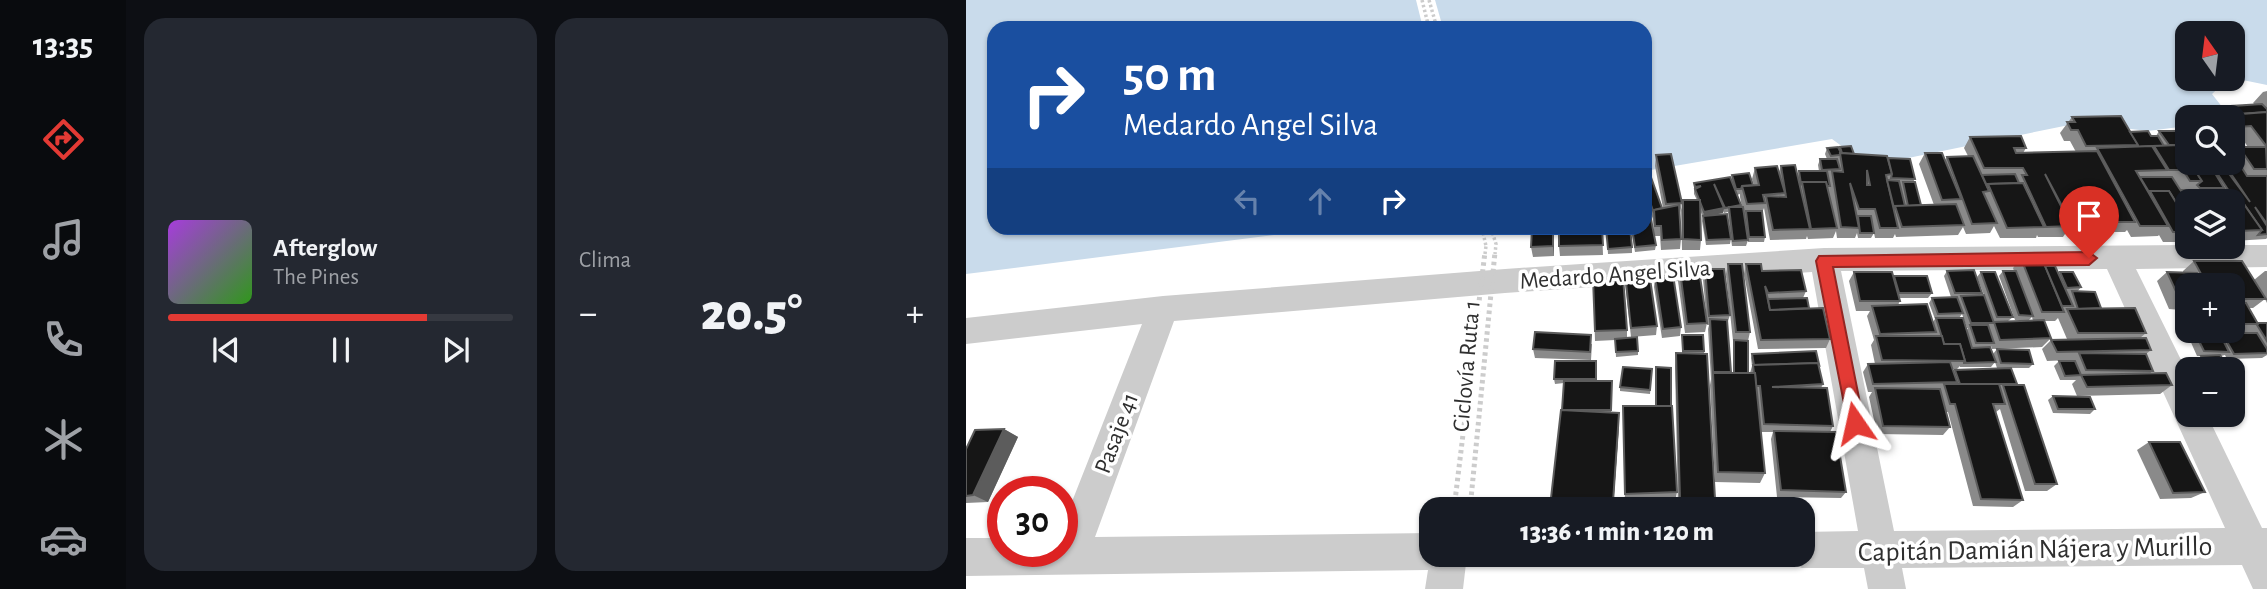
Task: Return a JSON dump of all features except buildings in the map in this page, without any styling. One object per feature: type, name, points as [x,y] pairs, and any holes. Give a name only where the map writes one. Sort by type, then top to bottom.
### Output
[{"type":"street","name":"Medardo Angel Silva","points":[[966,331],[1163,309],[1505,281],[1824,261],[2267,256]]},
{"type":"street","points":[[2116,258],[2175,383]]},
{"type":"street","points":[[1824,261],[1887,589]]},
{"type":"street","name":"Pasaje 41","points":[[1078,532],[1163,309]]},
{"type":"street","points":[[2196,427],[2262,557]]},
{"type":"street","name":"Capitán Damián Nájera y Murillo","points":[[1815,550],[2262,557]]},
{"type":"street","points":[[1078,556],[1419,551]]},
{"type":"street","points":[[966,557],[987,557]]},
{"type":"street","points":[[1444,589],[1447,567]]},
{"type":"path","points":[[1422,0],[1427,21]]},
{"type":"path","points":[[1429,0],[1435,21]]},
{"type":"path","points":[[1455,497],[1486,246],[1484,235]]},
{"type":"path","name":"Ciclovía Ruta 1","points":[[1471,497],[1496,244],[1493,235]]},
{"type":"water","points":[[966,0],[2267,0],[2267,85],[2245,80],[2245,21],[2175,21],[2175,91],[2215,91],[2212,94],[2221,105],[2175,105],[2175,128],[2148,131],[2079,123],[1869,166],[1832,139],[1652,170],[1652,21],[987,21],[987,235],[1274,235],[966,274]]},
{"type":"pier","points":[[1416,0],[1435,0],[1441,21],[1421,21]]},
{"type":"route","points":[[1855,423],[1824,261],[2089,258]]}]
